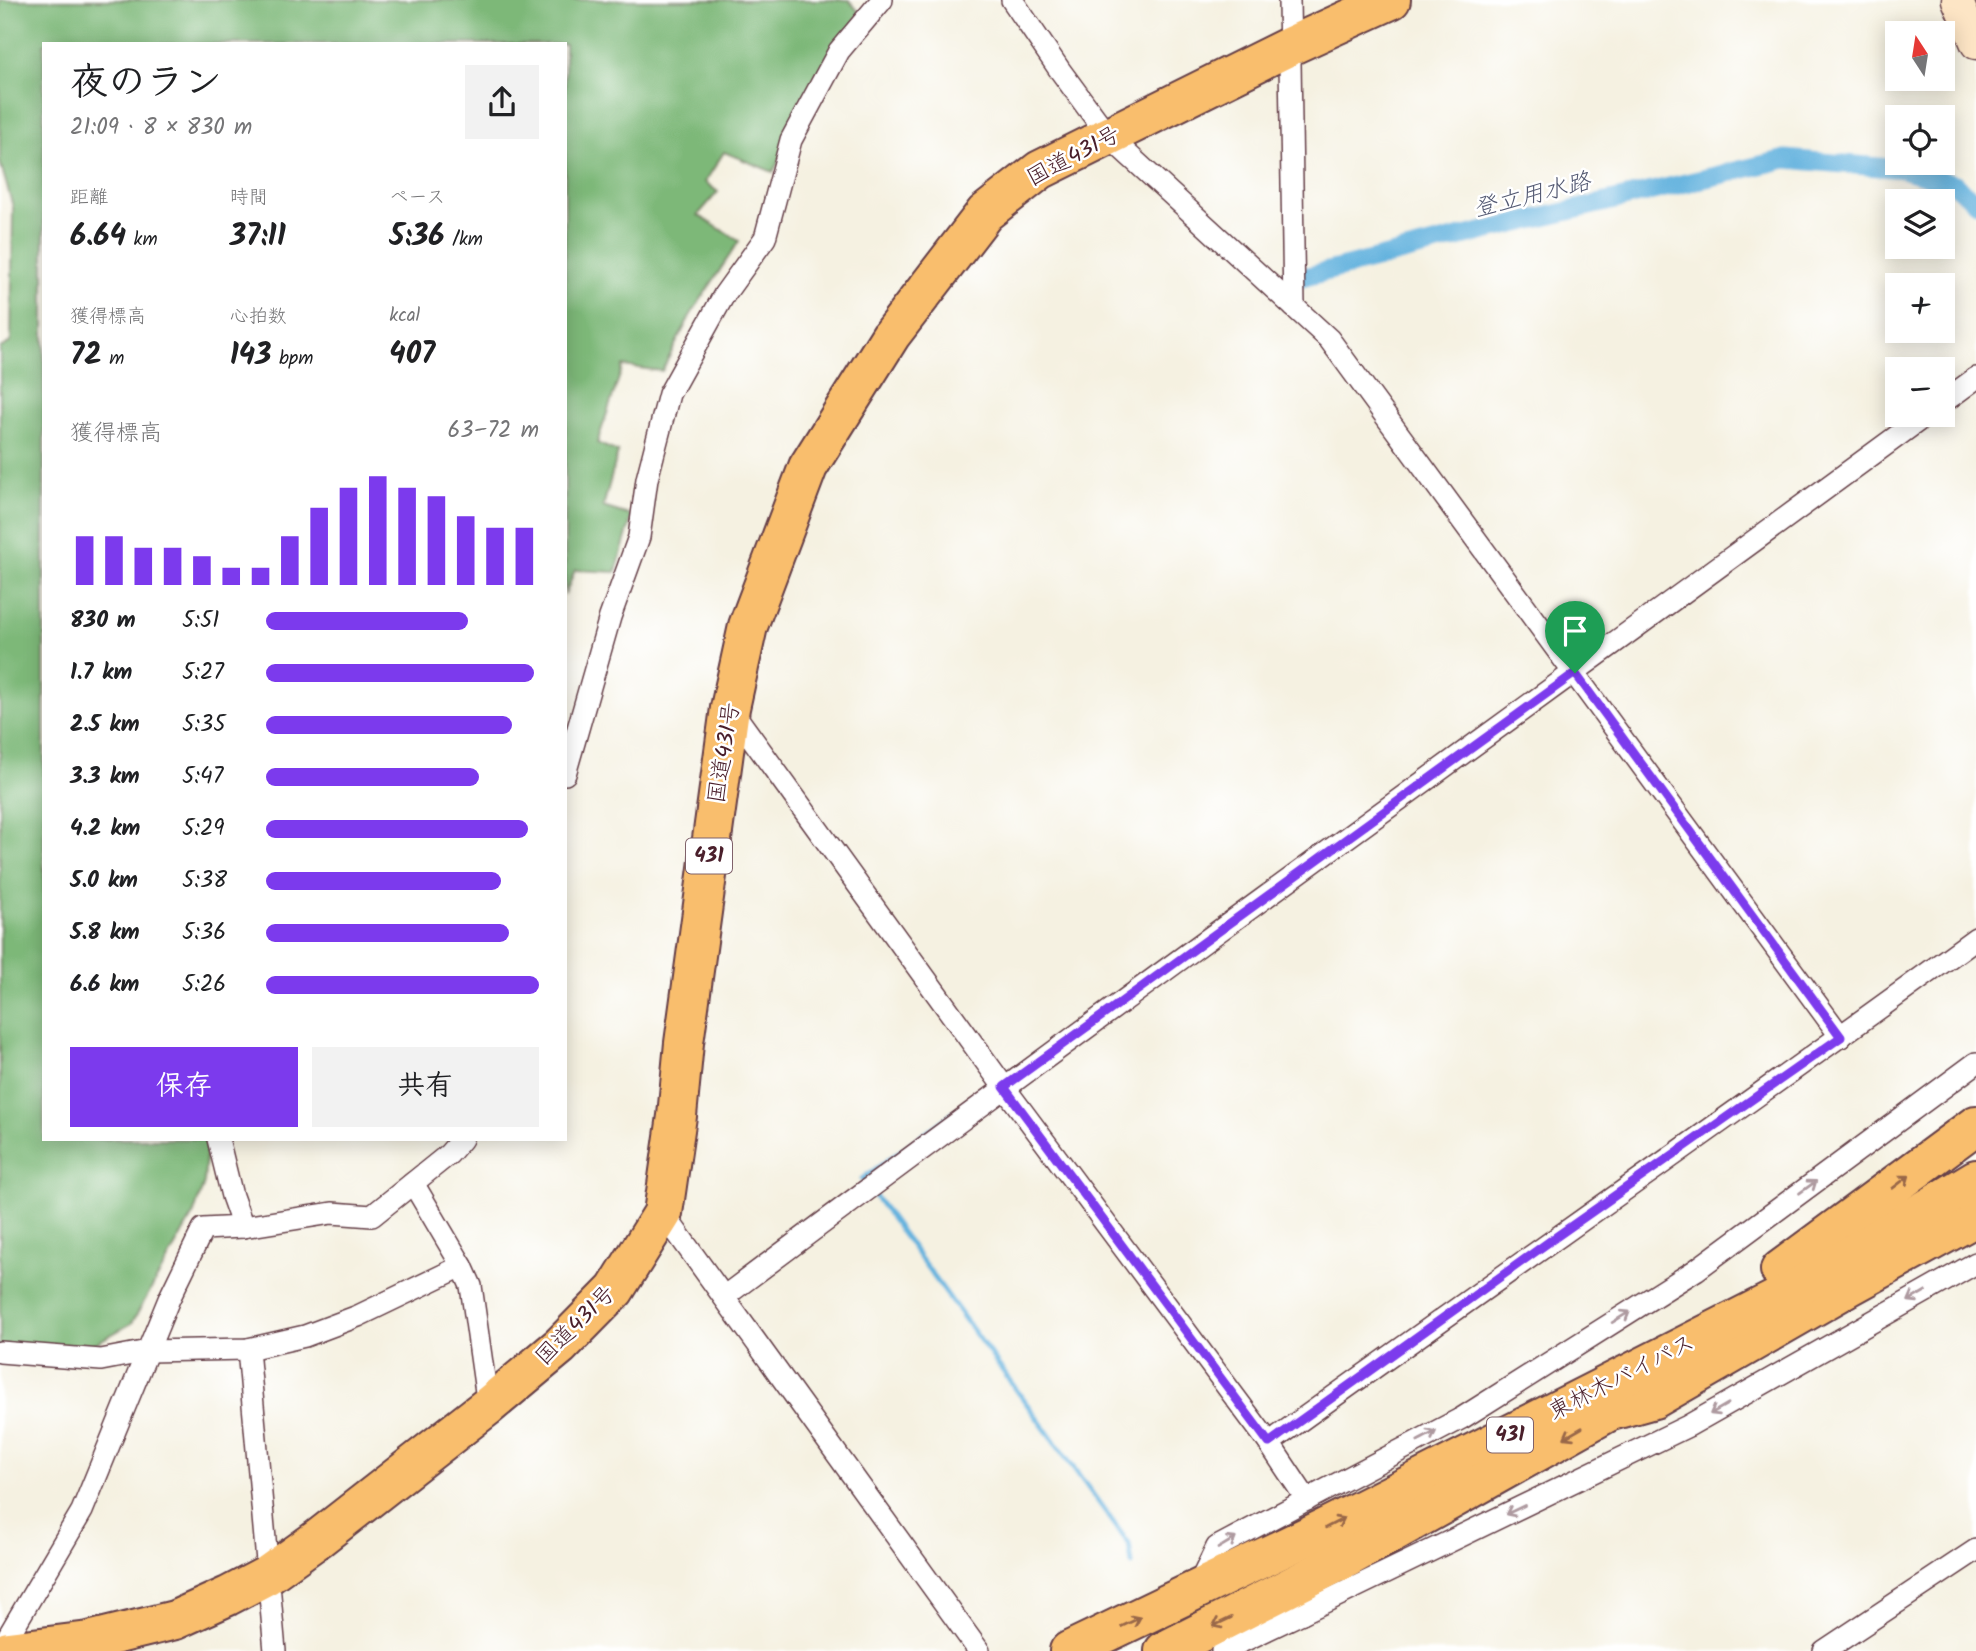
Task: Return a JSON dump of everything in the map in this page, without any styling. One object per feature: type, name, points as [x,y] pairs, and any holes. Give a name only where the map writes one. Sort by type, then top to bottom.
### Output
[{"type":"highway","name":"国道431号","points":[[8,1651],[89,1641],[175,1620],[266,1576],[488,1406],[560,1346],[615,1290],[663,1213],[687,1016],[730,708],[748,626],[808,467],[891,335],[985,213],[1040,170],[1288,47],[1391,0]]},
{"type":"highway","points":[[1538,1421],[1669,1345],[1784,1268],[1976,1125]]},
{"type":"highway","name":"東林木バイパス","points":[[1069,1651],[1186,1596],[1538,1421],[1792,1291],[1976,1179]]},
{"type":"highway","name":"東林木バイパス","points":[[1164,1651],[1258,1604],[1611,1411],[1797,1302],[1919,1220],[1941,1201]]},
{"type":"highway","points":[[1611,1411],[1654,1399],[1976,1217]]},
{"type":"street","points":[[567,767],[610,617],[639,537],[647,479],[669,394],[724,295],[765,238],[791,140],[839,51],[882,0]]},
{"type":"street","points":[[1012,0],[1110,137],[1329,339],[1841,1037]]},
{"type":"street","points":[[1289,0],[1294,307]]},
{"type":"street","points":[[1957,0],[1976,44]]},
{"type":"street","points":[[1955,393],[1976,378]]},
{"type":"street","points":[[725,1296],[1004,1087],[1910,427]]},
{"type":"street","points":[[730,708],[1004,1087],[1269,1443],[1307,1500]]},
{"type":"street","points":[[1269,1443],[1976,938]]},
{"type":"street","points":[[1186,1596],[1203,1576],[1217,1548],[1462,1418],[1696,1270],[1976,1063]]},
{"type":"street","points":[[218,1141],[243,1227]]},
{"type":"street","points":[[0,1650],[82,1511],[169,1299],[203,1229],[243,1227],[332,1213],[372,1216],[449,1154],[460,1141]]},
{"type":"street","points":[[413,1183],[471,1286],[488,1406]]},
{"type":"street","points":[[663,1213],[979,1651]]},
{"type":"street","points":[[1222,1651],[1688,1426],[1976,1263]]},
{"type":"street","points":[[0,1352],[102,1360],[148,1351],[248,1349],[304,1336],[358,1316],[462,1266]]},
{"type":"street","points":[[248,1349],[266,1576],[275,1651]]},
{"type":"street","points":[[1824,1651],[1976,1550]]},
{"type":"street","points":[[1258,1604],[1277,1606],[1302,1614]]},
{"type":"green space","points":[[0,0],[849,0],[860,13],[773,172],[724,152],[705,182],[718,192],[698,215],[739,241],[690,316],[662,371],[623,366],[597,443],[618,452],[603,507],[632,516],[616,572],[575,570],[567,590],[567,42],[42,42],[42,1141],[207,1141],[204,1183],[194,1213],[132,1323],[87,1348],[0,1349],[0,348],[11,342],[13,207],[0,162]]},
{"type":"waterway","name":"登立用水路","points":[[1281,283],[1786,159],[1903,169],[1955,184],[1976,203]]},
{"type":"waterway","points":[[866,1184],[862,1179],[996,1082]]},
{"type":"waterway","points":[[872,1192],[1129,1544],[1132,1564]]},
{"type":"route","points":[[1575,673],[1841,1037],[1269,1443],[1004,1087],[1575,673]]}]
